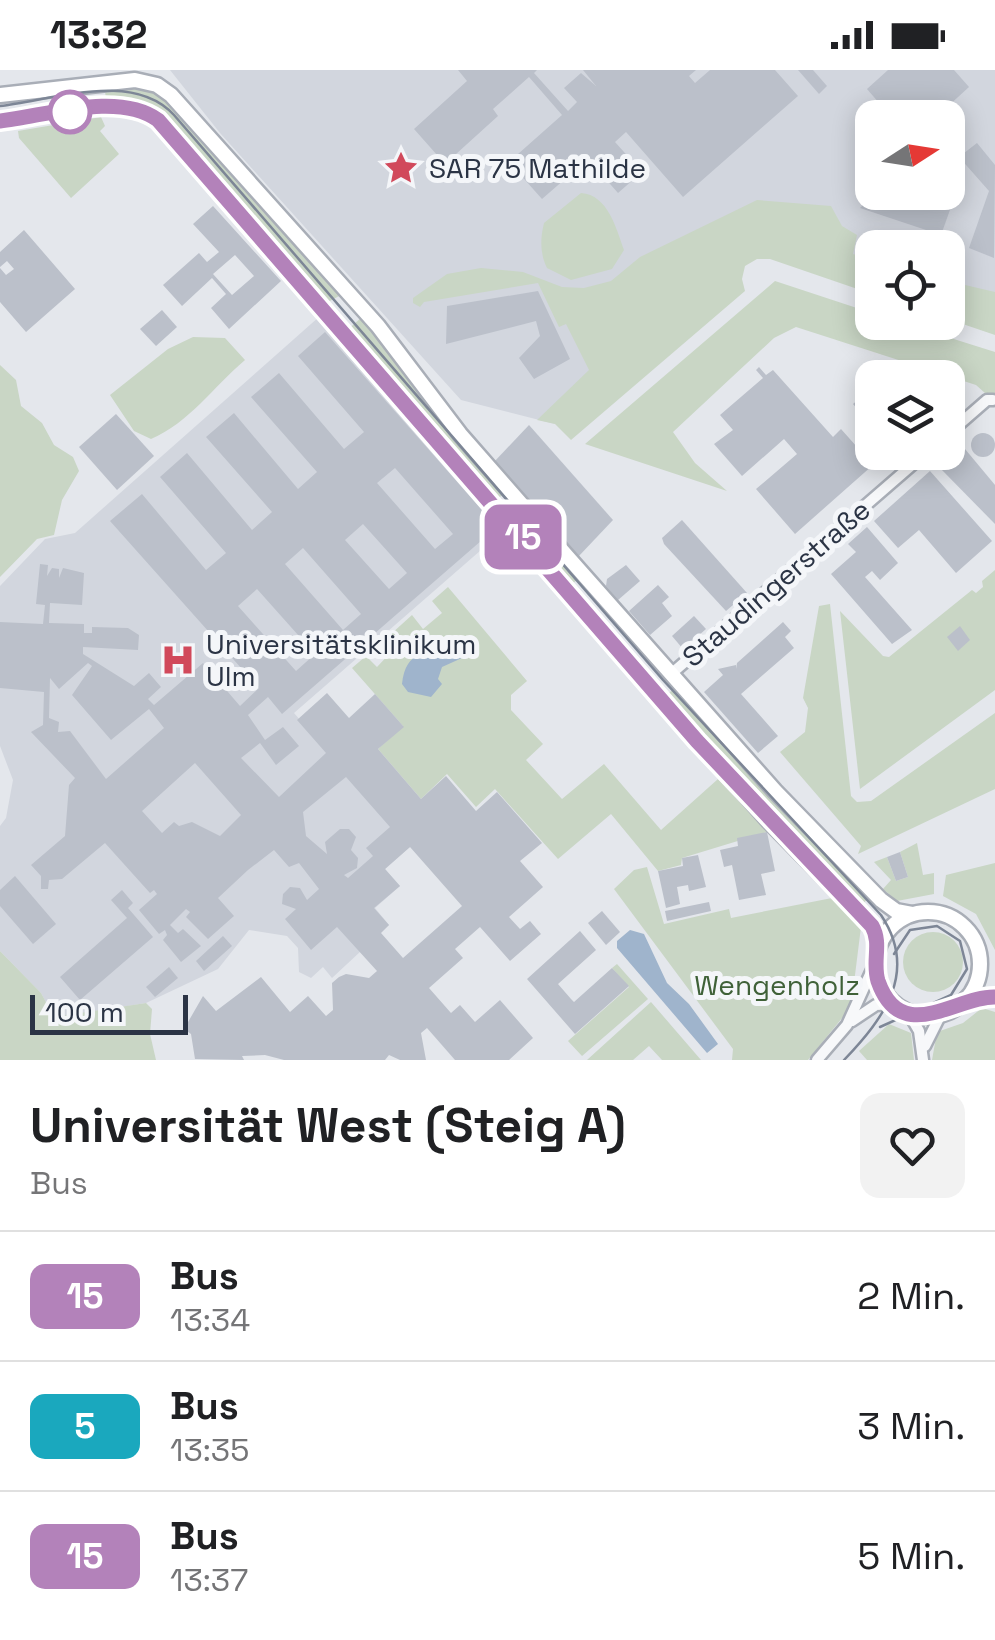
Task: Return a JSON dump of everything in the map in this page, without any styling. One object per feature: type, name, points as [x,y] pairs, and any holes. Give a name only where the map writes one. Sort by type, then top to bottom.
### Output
[{"type":"street","points":[[0,95],[130,80],[147,82],[168,92],[369,316],[474,450],[775,791],[894,910],[912,914],[934,912],[957,920],[973,938],[980,967],[995,987]]},
{"type":"street","points":[[0,121],[119,106],[140,110],[158,120],[652,690],[768,820],[872,926],[879,982],[918,1028],[923,1056]]},
{"type":"street","points":[[965,419],[987,400],[993,400]]},
{"type":"street","name":"Staudingerstraße","points":[[671,674],[906,470]]},
{"type":"street","points":[[652,690],[671,674]]},
{"type":"street","points":[[848,1025],[893,925],[912,914]]},
{"type":"street","points":[[966,1000],[980,967]]},
{"type":"street","points":[[923,1056],[931,1027],[941,1014],[966,1000],[995,997]]},
{"type":"street","points":[[817,1060],[848,1025],[876,1005],[941,1014]]},
{"type":"shaded area","points":[[170,70],[995,70],[995,312],[965,302],[965,230],[855,230],[855,264],[754,228],[555,424],[461,400],[220,133]]},
{"type":"shaded area","name":"Universitätsklinikum Ulm","points":[[320,316],[504,530],[294,713],[410,847],[385,869],[400,886],[375,908],[389,925],[332,978],[323,967],[311,978],[299,972],[298,948],[287,936],[249,930],[218,969],[146,1003],[54,1018],[41,993],[0,951],[0,826],[6,818],[13,780],[0,746],[0,586],[45,539],[75,533]]},
{"type":"green space","points":[[125,84],[163,92],[341,295],[328,302],[162,120],[107,104],[104,86]]},
{"type":"green space","points":[[101,117],[105,126],[100,131],[119,154],[71,198],[19,138],[18,131]]},
{"type":"green space","points":[[581,193],[604,206],[624,250],[612,269],[571,280],[547,268],[542,235],[544,223]]},
{"type":"green space","points":[[757,200],[831,206],[842,226],[855,234],[855,288],[770,259],[757,259],[745,266],[745,291],[571,440],[555,424],[537,420],[589,370],[566,324],[559,327],[538,283],[424,302],[420,307],[413,303],[413,298],[447,274],[481,268],[523,272],[562,287],[584,288],[611,281],[640,257]]},
{"type":"green space","points":[[775,281],[855,307],[855,340],[957,340],[995,352],[995,402],[976,385],[965,381],[965,360],[898,360],[796,327],[774,338],[673,432],[695,463],[727,491],[585,444]]},
{"type":"green space","points":[[965,285],[995,292],[995,335],[965,325]]},
{"type":"green space","points":[[361,318],[506,492],[495,501],[346,331]]},
{"type":"green space","points":[[193,337],[225,338],[245,360],[165,432],[151,439],[134,431],[110,395],[168,349]]},
{"type":"green space","points":[[0,365],[16,380],[21,406],[42,423],[54,445],[73,457],[79,471],[62,500],[54,535],[37,539],[0,577]]},
{"type":"green space","points":[[511,498],[581,576],[568,588],[501,507]]},
{"type":"green space","points":[[995,570],[995,690],[860,789],[840,611],[883,656],[889,657],[972,590],[976,593],[983,587],[982,581]]},
{"type":"green space","points":[[448,587],[527,681],[511,695],[511,710],[543,744],[526,760],[562,799],[604,764],[661,830],[718,779],[767,832],[682,858],[681,865],[658,871],[611,814],[558,859],[495,789],[476,807],[447,774],[421,799],[378,749],[403,726],[352,668],[366,656],[377,667],[393,650],[391,634],[412,615],[423,629],[442,613],[432,601]]},
{"type":"green space","points":[[830,604],[851,796],[857,802],[871,801],[995,713],[995,789],[858,854],[861,846],[780,752],[805,732],[808,708],[803,698],[819,606]]},
{"type":"green space","points":[[675,688],[885,907],[880,911],[868,898],[863,904],[874,917],[871,920],[771,818],[665,696]]},
{"type":"green space","points":[[917,843],[923,875],[934,873],[934,894],[897,901],[883,889],[891,880],[874,862],[887,857],[896,881],[908,877],[900,852]]},
{"type":"green space","points":[[995,863],[995,950],[976,914],[943,896],[946,875]]},
{"type":"green space","name":"Wengenholz","points":[[647,867],[664,924],[729,909],[731,918],[832,898],[861,927],[851,1007],[808,1060],[732,1060],[733,1049],[614,889],[634,870]]},
{"type":"green space","points":[[933,932],[954,941],[963,962],[954,983],[933,992],[912,983],[903,962],[912,941]]},
{"type":"green space","points":[[0,951],[41,993],[54,1017],[146,1003],[152,1009],[150,1034],[156,1060],[0,1060]]},
{"type":"green space","points":[[617,964],[648,999],[582,1056],[568,1041],[629,987],[612,968]]},
{"type":"green space","points":[[651,1002],[701,1060],[662,1060],[649,1046],[633,1060],[587,1060]]},
{"type":"green space","points":[[982,1008],[995,1012],[995,1060],[932,1060],[937,1032],[963,1023]]},
{"type":"green space","points":[[889,1024],[911,1033],[914,1060],[867,1060],[859,1051]]},
{"type":"water","points":[[454,645],[464,651],[462,658],[442,667],[438,679],[442,684],[431,697],[408,692],[402,684],[413,658]]},
{"type":"water","points":[[630,930],[644,934],[667,983],[689,1004],[718,1044],[707,1053],[617,948],[617,941]]},
{"type":"building","points":[[458,70],[537,70],[534,73],[568,111],[577,102],[564,88],[581,73],[596,86],[583,70],[696,70],[689,76],[695,83],[710,70],[775,70],[798,96],[683,197],[626,132],[615,142],[642,172],[618,193],[588,159],[542,199],[509,162],[562,115],[529,77],[493,109],[498,116],[445,164],[414,129],[467,81]]},
{"type":"building","points":[[798,70],[813,70],[827,86],[819,94]]},
{"type":"building","points":[[888,70],[954,70],[969,87],[955,100],[876,100],[867,89]]},
{"type":"building","points":[[977,143],[995,165],[994,258],[969,248],[989,191],[965,164],[965,152]]},
{"type":"building","points":[[213,206],[281,281],[229,329],[211,308],[226,294],[212,278],[182,306],[163,285],[199,253],[207,262],[219,252],[193,224]],"holes":[[[235,255],[254,276],[232,295],[213,274]]]},
{"type":"building","points":[[866,210],[950,210],[943,230],[926,230]]},
{"type":"building","points":[[24,230],[75,289],[26,332],[0,302],[0,268],[6,275],[14,269],[7,261],[0,267],[0,252]]},
{"type":"building","points":[[538,291],[570,359],[534,379],[519,358],[540,336],[536,321],[446,344],[447,306]]},
{"type":"building","points":[[162,310],[177,327],[156,346],[140,329]]},
{"type":"building","points":[[325,332],[497,527],[282,714],[268,697],[248,715],[265,740],[283,727],[299,746],[276,765],[260,743],[241,758],[279,797],[326,753],[297,720],[327,693],[349,718],[375,694],[404,727],[378,749],[421,799],[446,776],[476,811],[497,792],[542,843],[520,861],[543,887],[509,917],[520,929],[530,921],[541,934],[510,961],[480,927],[455,949],[463,958],[429,988],[451,1013],[460,1005],[475,1022],[500,1000],[533,1038],[509,1060],[455,1060],[427,1028],[421,1033],[426,1060],[400,1060],[389,1055],[385,1060],[284,1060],[265,1055],[242,1056],[244,1060],[195,1059],[191,1034],[184,1029],[203,996],[216,1011],[261,977],[290,1012],[308,996],[326,1016],[333,1010],[332,983],[346,974],[369,978],[377,971],[337,927],[311,950],[285,919],[296,909],[282,904],[283,894],[290,887],[300,888],[307,900],[319,889],[299,863],[289,867],[274,850],[248,870],[218,898],[234,916],[208,939],[186,917],[190,912],[186,909],[170,925],[178,933],[183,929],[201,946],[181,962],[163,940],[165,930],[159,934],[139,910],[157,894],[154,890],[150,893],[105,843],[62,879],[49,880],[48,889],[41,889],[41,876],[31,865],[65,836],[69,785],[75,778],[31,732],[43,725],[44,692],[0,688],[0,622],[43,624],[45,605],[36,604],[40,564],[48,565],[47,576],[52,568],[59,569],[59,578],[63,568],[84,573],[82,605],[50,603],[49,623],[84,624],[84,633],[92,633],[92,627],[128,628],[139,635],[138,650],[83,647],[83,654],[134,686],[149,673],[161,687],[148,699],[154,705],[203,663],[240,706],[259,688],[110,521],[142,494],[206,570],[226,553],[160,477],[187,453],[252,530],[272,512],[206,437],[234,413],[298,489],[317,472],[251,397],[279,373],[344,449],[364,432],[298,356]],"holes":[[[395,468],[453,534],[435,549],[377,483]],[[363,524],[407,573],[389,589],[345,540]],[[303,548],[361,614],[343,630],[285,564]],[[257,589],[315,654],[296,671],[238,606]],[[88,663],[92,666],[72,695],[111,740],[149,709],[164,728],[106,779],[70,731],[58,732],[59,722],[49,718],[50,678],[59,689]],[[195,763],[241,815],[220,836],[192,822],[179,826],[174,822],[162,833],[142,811]],[[346,777],[390,827],[366,848],[373,856],[348,878],[344,875],[357,868],[358,858],[351,850],[356,837],[349,829],[340,829],[325,842],[327,854],[306,836],[303,812]],[[410,847],[462,906],[403,958],[381,933],[389,925],[374,908],[400,886],[385,869]]]},
{"type":"building","points":[[759,367],[766,375],[773,370],[833,437],[841,429],[855,445],[855,470],[867,470],[795,534],[756,489],[797,454],[784,439],[742,476],[714,444],[733,430],[720,415],[763,378],[756,370]]},
{"type":"building","points":[[116,414],[154,456],[117,490],[79,447]]},
{"type":"building","points":[[529,425],[613,520],[578,557],[494,462]]},
{"type":"building","points":[[983,433],[992,436],[992,454],[983,457],[974,454],[971,445],[974,436]]},
{"type":"building","points":[[965,449],[995,485],[995,524],[942,470],[965,470]]},
{"type":"building","points":[[930,471],[992,541],[956,573],[919,530],[898,548],[874,521]]},
{"type":"building","points":[[682,520],[747,593],[726,611],[664,544],[662,538]]},
{"type":"building","points":[[867,527],[898,563],[880,580],[872,571],[865,577],[912,630],[892,644],[831,574],[856,552],[848,544]]},
{"type":"building","points":[[626,565],[640,581],[618,600],[606,586],[607,579]]},
{"type":"building","points":[[658,585],[669,597],[662,603],[672,616],[650,635],[629,611]]},
{"type":"building","points":[[694,616],[706,629],[683,649],[672,636]]},
{"type":"building","points":[[783,622],[791,631],[785,637],[794,648],[741,694],[778,736],[758,753],[704,692],[723,675],[718,669],[736,665],[736,669],[737,663]]},
{"type":"building","points":[[960,626],[970,640],[958,651],[947,637]]},
{"type":"building","points":[[767,832],[775,871],[761,874],[766,895],[739,900],[732,865],[724,867],[720,850],[738,846],[737,838]]},
{"type":"building","points":[[900,852],[908,877],[896,881],[887,857]]},
{"type":"building","points":[[698,855],[706,887],[689,891],[688,885],[677,887],[680,904],[666,908],[658,871],[683,866],[682,858]]},
{"type":"building","points":[[15,876],[56,924],[33,944],[0,906],[0,890]]},
{"type":"building","points":[[122,890],[133,903],[128,908],[153,937],[80,1000],[60,977],[127,918],[111,900]]},
{"type":"building","points":[[709,902],[711,911],[667,921],[665,911]]},
{"type":"building","points":[[602,911],[620,932],[606,945],[588,923]]},
{"type":"building","points":[[580,931],[596,950],[558,984],[571,999],[574,1002],[612,968],[629,986],[575,1034],[527,979]]},
{"type":"building","points":[[223,936],[232,946],[204,971],[196,961]]},
{"type":"building","points":[[169,967],[178,978],[155,997],[146,987]]},
{"type":"tram line","points":[[0,106],[68,94],[115,91],[157,101],[174,115],[663,680],[881,915],[892,936],[897,975],[883,1011],[844,1060]]},
{"type":"tram line","points":[[880,1027],[951,995],[967,969],[960,941],[937,926],[910,930],[894,954]]},
{"type":"bus line","name":"15","points":[[0,121],[119,106],[140,110],[158,120],[557,576],[572,600],[768,820],[872,926],[878,943],[878,978],[889,999],[903,1010],[935,1016],[972,998],[995,997]]},
{"type":"place","name":"SAR 75 Mathilde","points":[[401,168]]},
{"type":"place","name":"Universitätsklinikum Ulm","points":[[178,660]]}]
